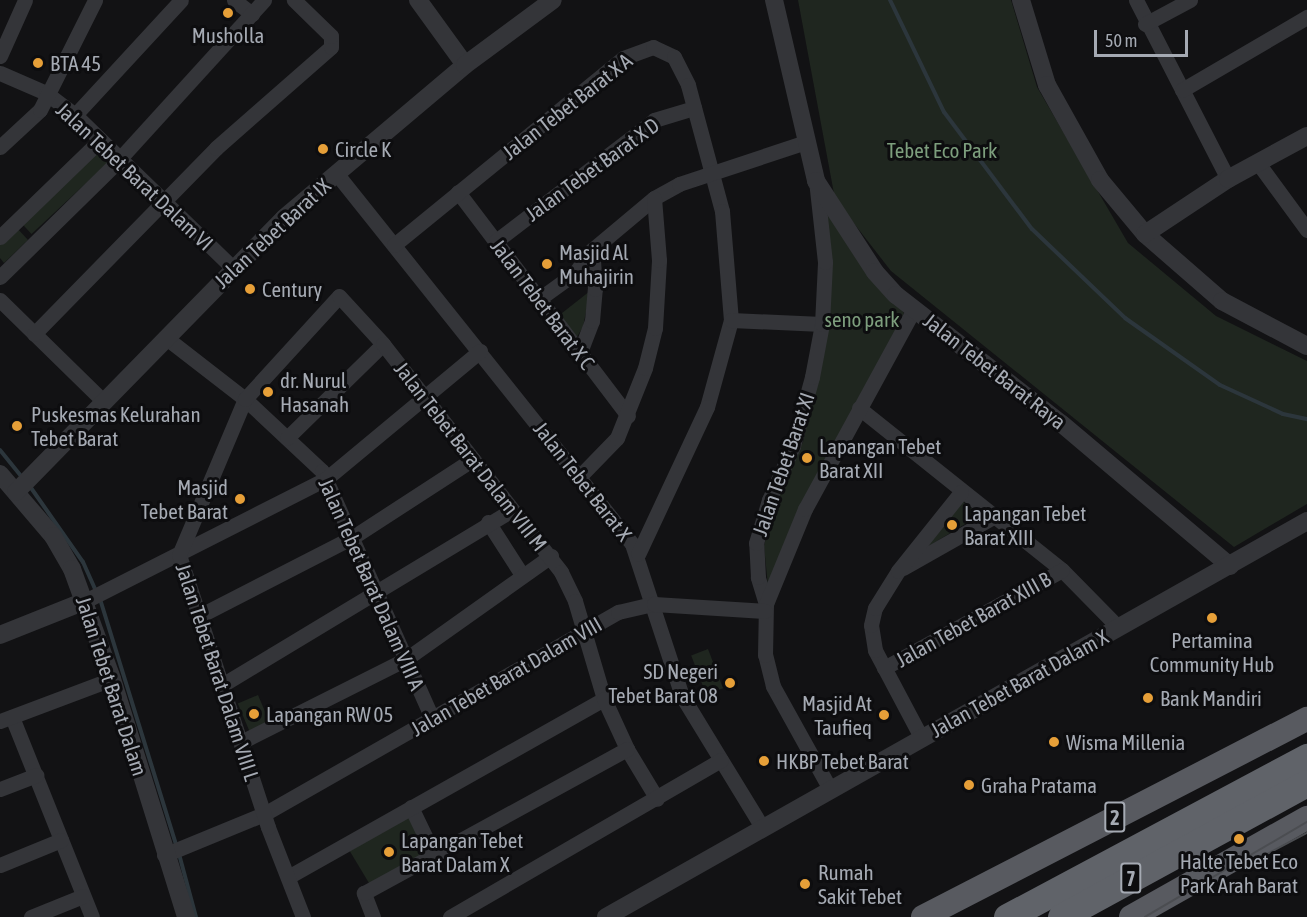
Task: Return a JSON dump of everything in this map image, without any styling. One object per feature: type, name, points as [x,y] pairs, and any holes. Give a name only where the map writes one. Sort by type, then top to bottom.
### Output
[{"type":"highway","name":"2","points":[[923,917],[1307,719]]},
{"type":"highway","name":"7","points":[[1007,917],[1307,756]]},
{"type":"highway","name":"7","points":[[1064,916],[1307,783]]},
{"type":"highway","points":[[1131,917],[1307,818]]},
{"type":"highway","points":[[988,917],[1047,894]]},
{"type":"street","points":[[0,56],[25,0]]},
{"type":"street","points":[[0,147],[40,110],[46,93],[95,0]]},
{"type":"street","points":[[75,115],[181,0]]},
{"type":"street","points":[[234,0],[252,14]]},
{"type":"street","points":[[0,277],[119,159],[264,0]]},
{"type":"street","points":[[34,334],[216,148],[331,46],[331,36],[294,0]]},
{"type":"street","points":[[418,0],[465,65]]},
{"type":"street","name":"Jalan Tebet Barat IX","points":[[26,482],[233,268],[336,173],[465,65],[553,0]]},
{"type":"street","name":"Jalan Tebet Barat Raya","points":[[774,0],[816,181],[875,272],[914,309],[1062,423],[1230,566]]},
{"type":"street","points":[[1021,0],[1047,85],[1100,180],[1145,234],[1222,301],[1307,346]]},
{"type":"street","points":[[1136,0],[1145,24],[1228,178]]},
{"type":"street","points":[[1145,24],[1190,0]]},
{"type":"street","points":[[1182,90],[1307,17]]},
{"type":"street","name":"Jalan Tebet Barat X A","points":[[394,244],[610,68],[640,49],[662,49],[674,57],[694,108],[714,172],[727,247],[731,320],[707,407],[638,554]]},
{"type":"street","name":"Jalan Tebet Barat Dalam VI","points":[[0,73],[46,93],[75,115],[233,268]]},
{"type":"street","name":"Jalan Tebet Barat X D","points":[[496,241],[654,120],[694,108]]},
{"type":"street","points":[[1145,234],[1228,178],[1307,136]]},
{"type":"street","points":[[0,237],[100,140]]},
{"type":"street","points":[[539,299],[575,273],[592,250],[654,198],[714,172],[807,142]]},
{"type":"street","points":[[1258,163],[1307,230]]},
{"type":"street","name":"Jalan Tebet Barat X","points":[[336,173],[580,476],[638,554],[682,696],[762,827]]},
{"type":"street","name":"Jalan Tebet Barat XI","points":[[766,608],[758,576],[756,543],[769,500],[793,446],[812,377],[822,324],[825,262],[816,181]]},
{"type":"street","name":"Jalan Tebet Barat X C","points":[[458,192],[628,416]]},
{"type":"street","points":[[580,476],[617,438],[628,416],[655,328],[659,260],[654,198]]},
{"type":"street","points":[[580,352],[592,321],[595,289],[592,250]]},
{"type":"street","name":"Jalan Tebet Barat Dalam VIII M","points":[[338,297],[343,297],[382,344],[511,511],[551,556],[568,585],[604,699],[627,749],[657,799]]},
{"type":"street","name":"Jalan Tebet Barat Dalam VIII L","points":[[303,917],[264,814],[201,615],[179,555],[245,399],[338,297]]},
{"type":"street","points":[[0,300],[103,401]]},
{"type":"street","points":[[830,789],[773,686],[765,655],[766,608],[805,508],[914,309]]},
{"type":"street","points":[[731,320],[822,324]]},
{"type":"street","name":"Jalan Tebet Barat Dalam VIII A","points":[[165,337],[245,399],[327,478],[376,595],[433,720]]},
{"type":"street","points":[[287,438],[382,344]]},
{"type":"street","points":[[0,635],[85,601],[327,478],[480,351]]},
{"type":"street","points":[[860,408],[993,517],[1062,570],[1119,628]]},
{"type":"street","points":[[201,615],[353,537],[473,459]]},
{"type":"street","name":"Jalan Tebet Barat Dalam","points":[[0,474],[26,482],[85,601],[175,851],[186,917]]},
{"type":"street","points":[[921,737],[875,650],[871,625],[875,608],[898,571],[962,492]]},
{"type":"street","points":[[222,685],[376,595],[488,522],[511,511]]},
{"type":"street","points":[[898,571],[993,517]]},
{"type":"street","name":"Jalan Tebet Barat Dalam X","points":[[606,917],[1307,521]]},
{"type":"street","points":[[488,522],[522,575]]},
{"type":"street","points":[[241,742],[406,659],[551,556]]},
{"type":"street","name":"Jalan Tebet Barat XIII B","points":[[884,668],[1062,570]]},
{"type":"street","name":"Jalan Tebet Barat Dalam VIII","points":[[175,851],[264,814],[433,720],[582,630],[618,612],[654,604],[766,608]]},
{"type":"street","points":[[92,917],[36,775],[6,719],[112,679]]},
{"type":"street","points":[[288,877],[604,699]]},
{"type":"street","points":[[374,917],[364,893],[435,857],[627,749]]},
{"type":"street","points":[[450,917],[721,760]]},
{"type":"street","points":[[0,789],[36,775]]},
{"type":"street","points":[[411,807],[435,857]]},
{"type":"street","points":[[0,865],[62,840]]},
{"type":"street","points":[[31,917],[83,896]]},
{"type":"green space","name":"Tebet Eco Park","points":[[798,0],[1011,0],[1037,87],[1128,243],[1216,316],[1307,361],[1307,504],[1234,547],[891,271],[835,199]]},
{"type":"green space","points":[[99,145],[112,159],[32,234],[19,220]]},
{"type":"green space","name":"seno park","points":[[824,210],[904,313],[794,529],[774,606],[769,596],[764,546],[773,507],[803,442],[827,324]]},
{"type":"green space","points":[[17,228],[28,240],[4,263],[0,258],[0,244]]},
{"type":"green space","points":[[590,291],[583,327],[575,340],[557,317]]},
{"type":"green space","name":"Lapangan Tebet Barat XIII","points":[[961,500],[980,515],[909,558]]},
{"type":"green space","points":[[708,649],[723,688],[706,695],[691,655]]},
{"type":"green space","name":"Lapangan RW 05","points":[[258,695],[271,725],[251,734],[238,704]]},
{"type":"green space","name":"Lapangan Tebet Barat Dalam X","points":[[408,816],[431,855],[373,890],[350,851]]},
{"type":"waterway","points":[[890,0],[944,112],[1032,229],[1125,318],[1220,385],[1283,414],[1307,419]]},
{"type":"waterway","points":[[0,450],[22,477]]},
{"type":"waterway","points":[[29,485],[83,562],[97,593]]},
{"type":"waterway","points":[[100,599],[177,847]]},
{"type":"waterway","points":[[179,854],[196,917]]},
{"type":"tram line","points":[[1145,917],[1307,822]]},
{"type":"tram line","points":[[1254,861],[1307,833]]},
{"type":"place","name":"Musholla","points":[[228,13]]},
{"type":"place","name":"BTA 45","points":[[38,63]]},
{"type":"place","name":"Circle K","points":[[323,149]]},
{"type":"place","name":"Masjid Al Muhajirin","points":[[547,264]]},
{"type":"place","name":"Century","points":[[250,289]]},
{"type":"place","name":"dr. Nurul Hasanah","points":[[268,392]]},
{"type":"place","name":"Puskesmas Kelurahan Tebet Barat","points":[[17,426]]},
{"type":"place","name":"Lapangan Tebet Barat XII","points":[[807,458]]},
{"type":"place","name":"Masjid Tebet Barat","points":[[240,499]]},
{"type":"place","name":"Lapangan Tebet Barat XIII","points":[[952,525]]},
{"type":"place","name":"Pertamina Community Hub","points":[[1212,618]]},
{"type":"place","name":"SD Negeri Tebet Barat 08","points":[[730,683]]},
{"type":"place","name":"Bank Mandiri","points":[[1148,698]]},
{"type":"place","name":"Lapangan RW 05","points":[[254,714]]},
{"type":"place","name":"Masjid At Taufieq","points":[[884,715]]},
{"type":"place","name":"Wisma Millenia","points":[[1054,742]]},
{"type":"place","name":"HKBP Tebet Barat","points":[[764,761]]},
{"type":"place","name":"Graha Pratama","points":[[969,785]]},
{"type":"place","name":"Halte Tebet Eco Park Arah Barat","points":[[1239,839]]},
{"type":"place","name":"Lapangan Tebet Barat Dalam X","points":[[389,852]]},
{"type":"place","name":"Rumah Sakit Tebet","points":[[805,884]]}]
